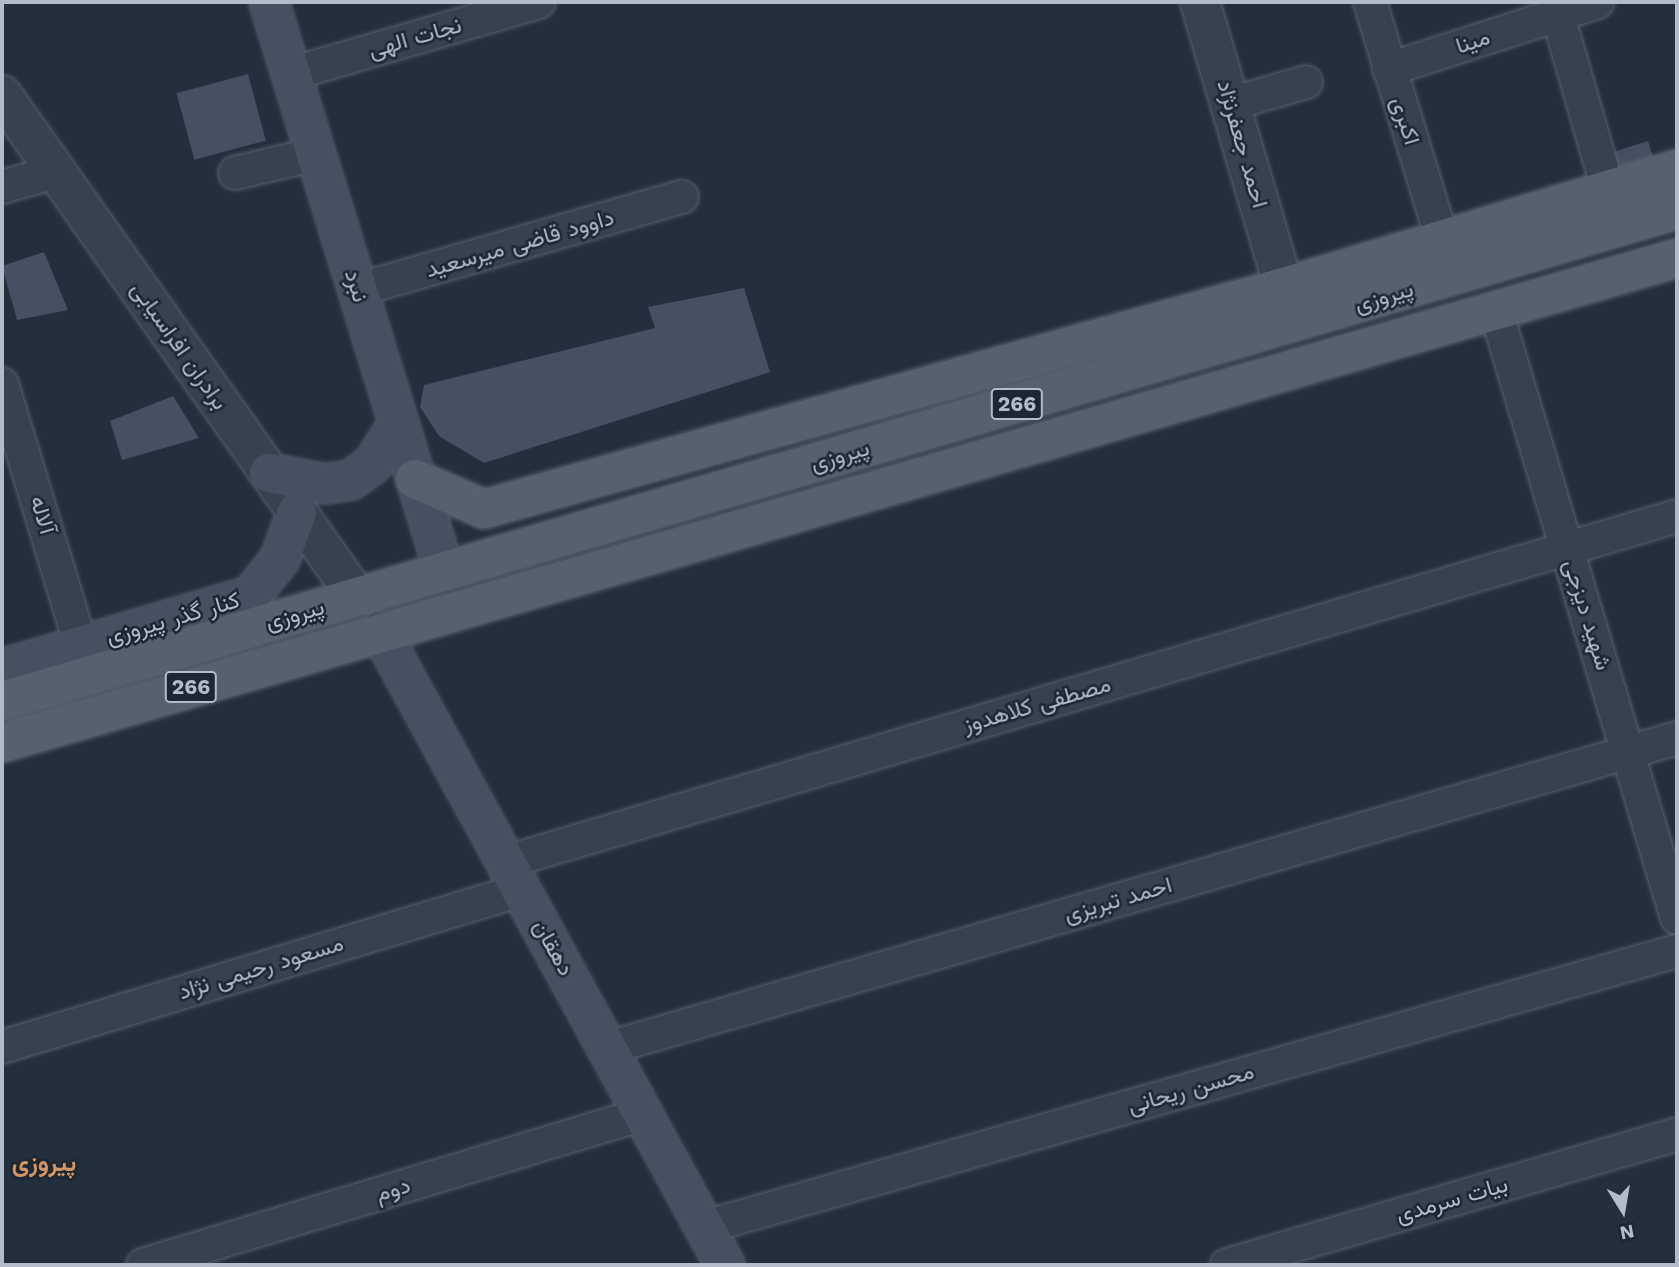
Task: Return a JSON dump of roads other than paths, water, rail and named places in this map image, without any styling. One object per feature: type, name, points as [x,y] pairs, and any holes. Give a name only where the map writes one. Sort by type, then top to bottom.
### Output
[{"type":"main road","name":"نبرد","points":[[269,2],[444,570]]},
{"type":"main road","points":[[415,479],[484,509],[1284,287],[1677,169]]},
{"type":"main road","name":"پیروزی","points":[[2,701],[1677,210]]},
{"type":"main road","name":"پیروزی","points":[[2,743],[380,631],[1677,258]]},
{"type":"main road","points":[[1284,287],[1294,323]]},
{"type":"main road","points":[[970,418],[1012,362]]},
{"type":"main road","points":[[797,422],[867,448]]},
{"type":"main road","points":[[269,473],[325,484],[351,480],[372,465],[398,424]]},
{"type":"main road","name":"کنار گذر پیروزی","points":[[2,669],[250,596],[280,559],[297,512]]},
{"type":"main road","points":[[357,597],[380,631]]},
{"type":"main road","name":"دهقان","points":[[380,631],[726,1265]]},
{"type":"street","name":"نجات الهی","points":[[291,75],[539,2]]},
{"type":"street","name":"اکبری","points":[[1370,2],[1442,239]]},
{"type":"street","name":"مینا","points":[[1389,69],[1556,8],[1598,2]]},
{"type":"street","name":"احمد جعفرنژاد","points":[[1205,3],[1230,104],[1284,287]]},
{"type":"street","points":[[1556,8],[1608,189]]},
{"type":"street","points":[[1230,104],[1307,82]]},
{"type":"street","name":"برادران افراسیابی","points":[[2,95],[357,597]]},
{"type":"street","points":[[234,173],[316,154]]},
{"type":"street","points":[[2,187],[55,172]]},
{"type":"street","name":"داوود قاضی میرسعید","points":[[357,290],[682,197]]},
{"type":"street","name":"شهید دیزجی","points":[[1496,311],[1677,918]]},
{"type":"street","name":"آلاله","points":[[2,384],[10,442],[81,646]]},
{"type":"street","name":"مصطفی کلاهدوز","points":[[514,876],[1677,516]]},
{"type":"street","name":"احمد تبریزی","points":[[608,1048],[1677,738]]},
{"type":"street","name":"مسعود رحیمی نژاد","points":[[2,1047],[514,876]]},
{"type":"street","name":"محسن ریحانی","points":[[705,1227],[1677,951]]},
{"type":"street","name":"دوم","points":[[143,1265],[643,1114]]},
{"type":"street","name":"بیات سرمدی","points":[[1227,1265],[1677,1134]]},
{"type":"district","name":"پیروزی","points":[[44,1164]]}]
